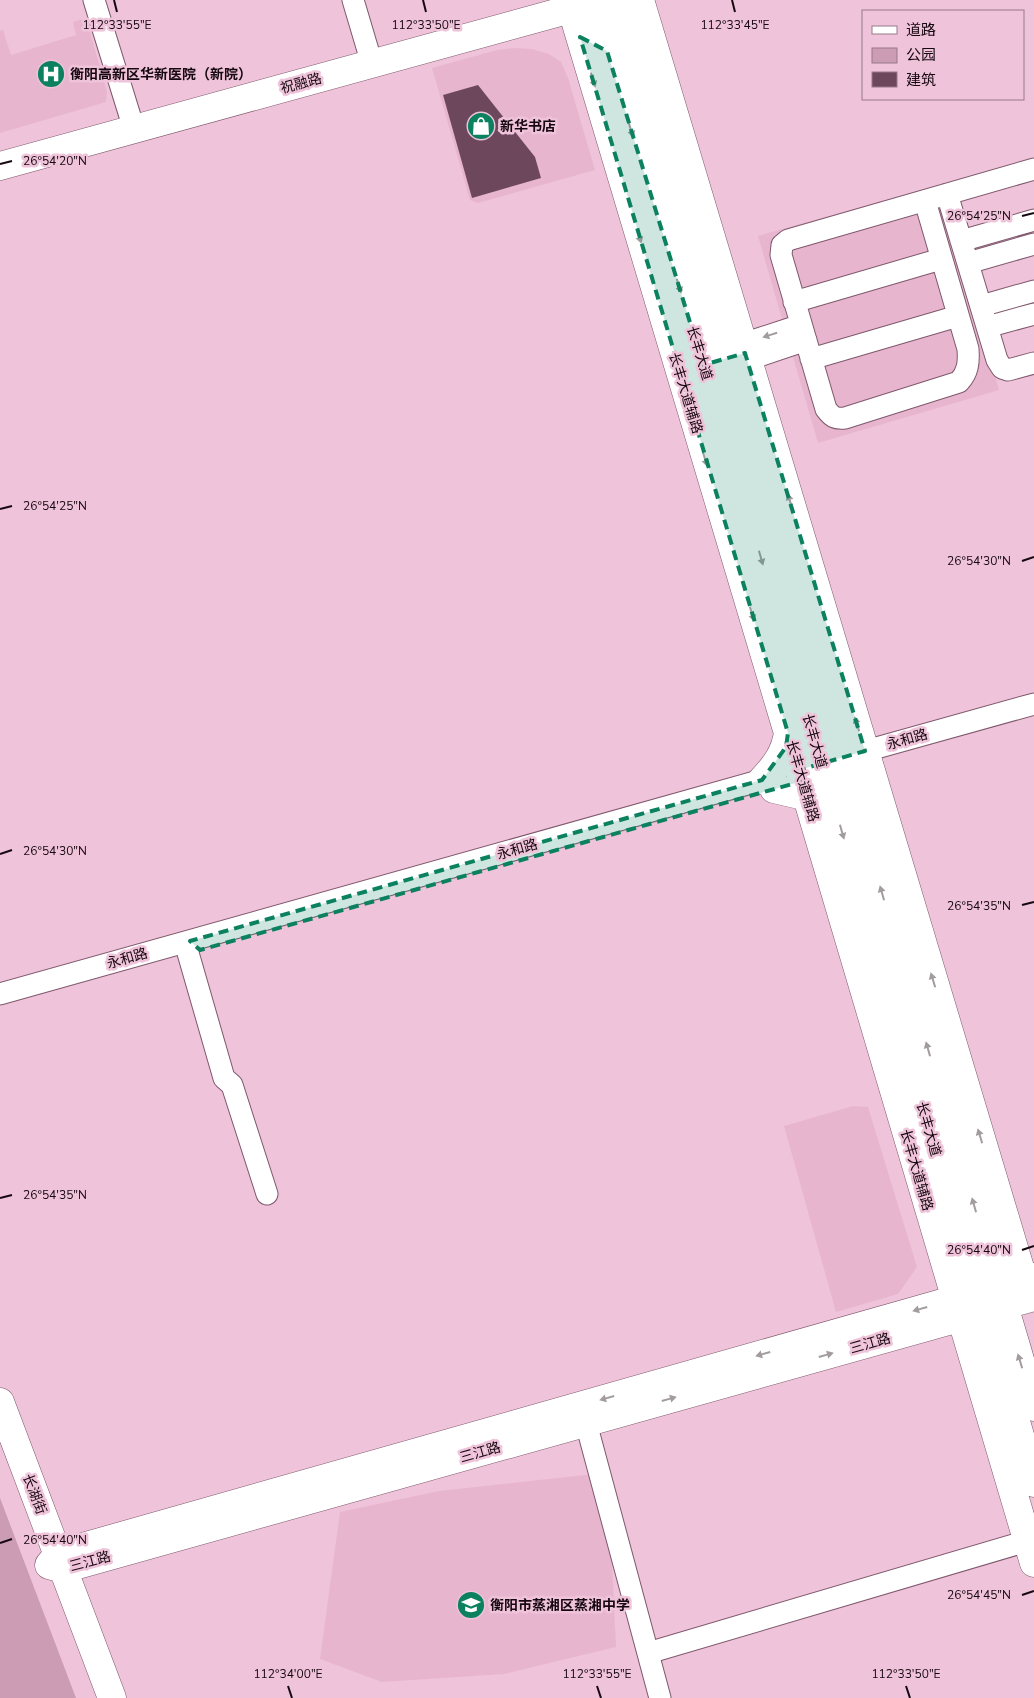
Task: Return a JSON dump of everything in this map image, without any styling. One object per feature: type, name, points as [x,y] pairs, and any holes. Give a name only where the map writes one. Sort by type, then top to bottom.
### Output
[{"type":"main road","points":[[640,0],[724,359]]},
{"type":"main road","points":[[649,32],[652,7],[658,0]]},
{"type":"main road","name":"祝融路","points":[[0,152],[132,122],[370,56],[534,5],[590,2]]},
{"type":"main road","name":"长丰大道辅路","points":[[590,2],[580,37],[738,526],[788,733],[831,770],[1003,1298],[1031,1552]]},
{"type":"main road","name":"长丰大道","points":[[590,2],[724,359],[738,526],[831,770],[1003,1298],[1034,1407]]},
{"type":"main road","name":"长丰大道","points":[[590,2],[724,359],[831,770],[833,803],[1003,1298],[1034,1483]]},
{"type":"main road","points":[[534,5],[560,27],[607,51]]},
{"type":"main road","name":"祝融路","points":[[0,166],[132,122]]},
{"type":"main road","points":[[768,784],[786,747],[788,733]]},
{"type":"main road","points":[[768,784],[831,770]]},
{"type":"main road","name":"三江路","points":[[57,1563],[586,1423],[1003,1298]]},
{"type":"main road","name":"三江路","points":[[57,1563],[1003,1298]]},
{"type":"main road","name":"长湖街","points":[[0,1402],[57,1563],[99,1698]]},
{"type":"main road","name":"长湖街","points":[[0,1435],[57,1563],[112,1698]]},
{"type":"street","points":[[94,0],[132,122]]},
{"type":"street","points":[[354,0],[370,56]]},
{"type":"street","points":[[924,201],[968,349],[969,364],[959,382],[837,419],[831,416],[826,409],[781,255],[782,245],[788,240],[1034,169]]},
{"type":"street","points":[[947,194],[987,327],[1002,368],[1008,370],[1034,363]]},
{"type":"street","points":[[961,241],[1034,220]]},
{"type":"street","points":[[968,263],[1034,244]]},
{"type":"street","points":[[794,302],[941,259]]},
{"type":"street","points":[[981,306],[1034,291]]},
{"type":"street","points":[[987,327],[1034,314]]},
{"type":"street","points":[[724,359],[756,357],[806,341],[958,316]]},
{"type":"street","name":"永和路","points":[[831,770],[1034,704]]},
{"type":"street","name":"永和路","points":[[831,770],[1034,716]]},
{"type":"street","name":"永和路","points":[[0,1006],[193,948],[768,784]]},
{"type":"street","points":[[193,948],[224,1078],[232,1084],[267,1194]]},
{"type":"street","name":"永和路","points":[[0,994],[193,948]]},
{"type":"street","points":[[586,1423],[660,1698]]},
{"type":"street","points":[[648,1653],[1031,1552]]},
{"type":"highlighted area","points":[[580,37],[607,51],[703,365],[745,353],[865,751],[799,770],[803,781],[200,950],[190,941],[762,780],[786,747],[788,733]]},
{"type":"shaded area","name":"衡阳高新区华新医院（新院）","points":[[86,18],[107,92],[106,102],[0,133],[0,31],[3,30],[11,55],[76,35],[73,22]]},
{"type":"shaded area","points":[[514,48],[532,49],[549,54],[561,62],[568,78],[595,170],[478,203],[470,200],[432,68],[497,50]]},
{"type":"shaded area","points":[[939,185],[999,390],[818,443],[758,236]]},
{"type":"shaded area","points":[[853,1106],[868,1107],[917,1267],[898,1294],[836,1312],[784,1126]]},
{"type":"shaded area","name":"衡阳市蒸湘区蒸湘中学","points":[[594,1474],[612,1562],[616,1647],[504,1674],[382,1682],[320,1659],[340,1512],[439,1491]]},
{"type":"green space","points":[[0,1498],[76,1698],[0,1698]]},
{"type":"building","name":"新华书店","points":[[478,85],[535,157],[541,178],[472,198],[443,95]]},
{"type":"place","name":"衡阳高新区华新医院（新院）","points":[[51,74]]},
{"type":"place","name":"新华书店","points":[[481,126]]},
{"type":"place","name":"衡阳市蒸湘区蒸湘中学","points":[[471,1605]]}]
